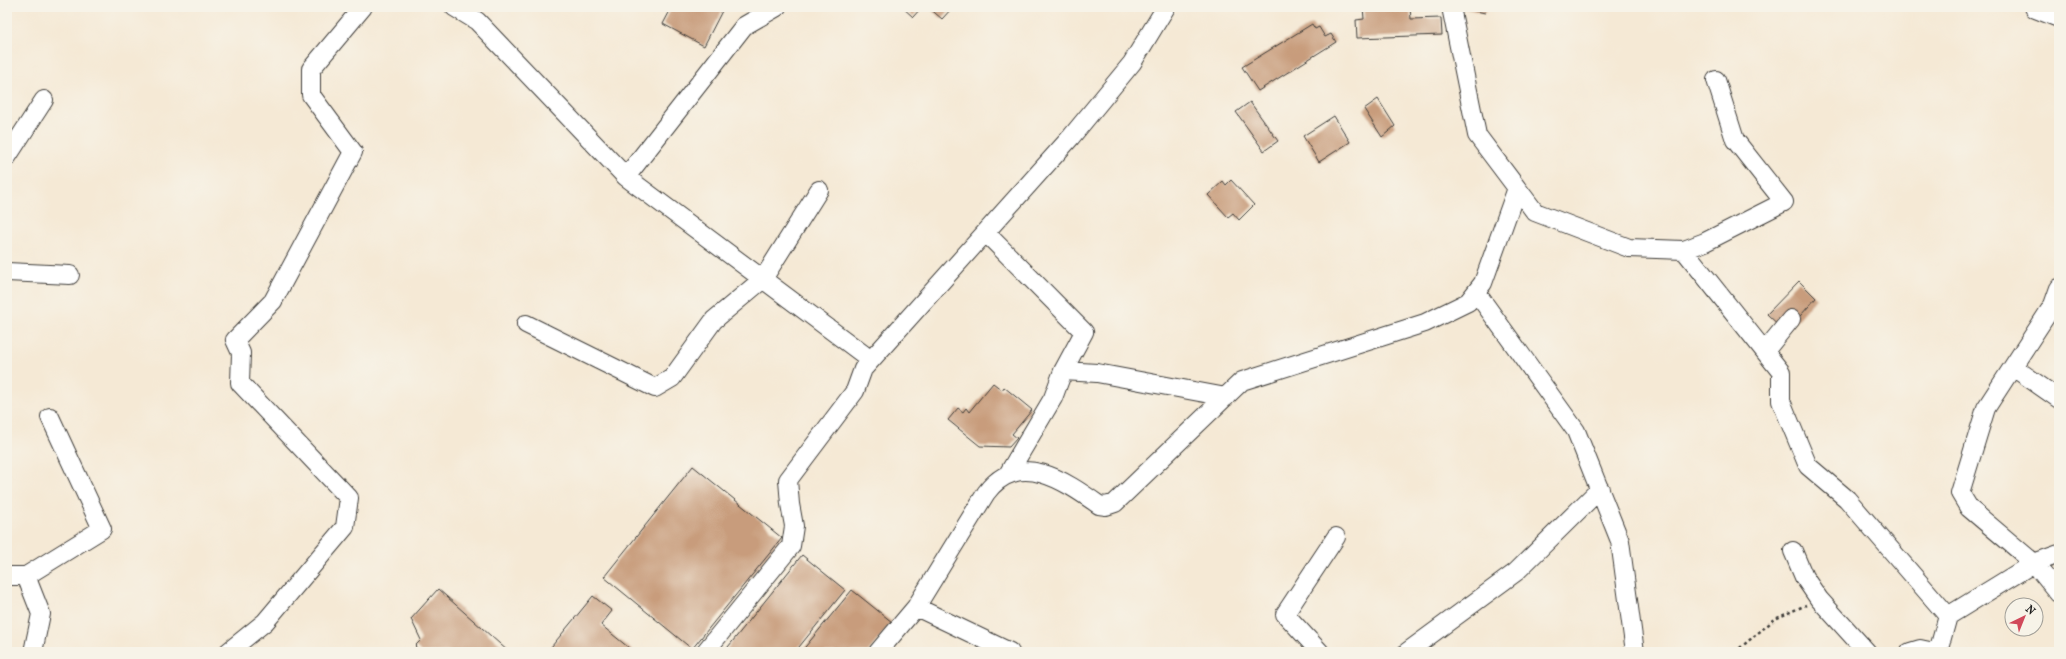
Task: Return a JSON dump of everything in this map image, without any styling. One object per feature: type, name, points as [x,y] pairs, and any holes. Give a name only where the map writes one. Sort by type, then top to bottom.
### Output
[{"type":"street","points":[[228,652],[265,622],[345,527],[349,498],[240,383],[241,353],[235,340],[273,300],[354,152],[312,95],[311,69],[363,7]]},
{"type":"street","points":[[454,7],[477,21],[626,177],[871,360]]},
{"type":"street","points":[[626,177],[744,26],[777,7]]},
{"type":"street","points":[[705,652],[791,546],[794,526],[788,480],[855,391],[863,369],[1071,137],[1132,63],[1166,7]]},
{"type":"street","points":[[1451,7],[1477,135],[1535,212],[1629,248],[1684,250],[1705,242],[1784,202],[1735,140],[1716,80]]},
{"type":"street","points":[[2036,7],[2059,16]]},
{"type":"street","points":[[7,157],[44,100]]},
{"type":"street","points":[[878,652],[916,607],[994,482],[1008,474],[1030,470],[1053,476],[1099,505],[1106,506],[1115,503],[1242,381],[1425,323],[1468,302],[1483,283],[1517,188]]},
{"type":"street","points":[[526,324],[655,388],[672,378],[714,320],[763,279],[819,190]]},
{"type":"street","points":[[986,233],[1084,332],[1063,372],[1053,398],[1008,474]]},
{"type":"street","points":[[1684,250],[1782,372],[1781,401],[1808,466],[1847,499],[1913,574],[1930,597],[1948,616]]},
{"type":"street","points":[[7,272],[70,275]]},
{"type":"street","points":[[2059,288],[2054,305],[1986,408],[1960,493],[1969,508],[2034,563],[2059,594]]},
{"type":"street","points":[[1476,292],[1576,431],[1620,541],[1635,652]]},
{"type":"street","points":[[1765,351],[1791,319]]},
{"type":"street","points":[[2013,367],[2059,399]]},
{"type":"street","points":[[1063,372],[1097,374],[1226,397]]},
{"type":"street","points":[[7,576],[26,576],[102,529],[50,417]]},
{"type":"street","points":[[1407,652],[1516,572],[1600,489]]},
{"type":"street","points":[[1320,652],[1284,614],[1336,537]]},
{"type":"street","points":[[1793,551],[1804,577],[1820,599],[1867,652]]},
{"type":"street","points":[[1938,652],[1948,616],[2034,563],[2059,554]]},
{"type":"street","points":[[26,576],[41,614],[33,652]]},
{"type":"street","points":[[916,607],[1010,652]]},
{"type":"street","points":[[1910,652],[1920,649],[1934,652]]},
{"type":"path","points":[[1735,652],[1775,619],[1820,599]]},
{"type":"building","points":[[672,7],[724,7],[704,46],[663,24]]},
{"type":"building","points":[[902,7],[922,7],[913,17]]},
{"type":"building","points":[[928,7],[953,7],[942,19]]},
{"type":"building","points":[[1363,7],[1410,7],[1411,19],[1441,18],[1442,35],[1357,38],[1356,20],[1364,19]]},
{"type":"building","points":[[1458,7],[1486,7],[1485,13]]},
{"type":"building","points":[[1312,24],[1315,29],[1319,27],[1325,37],[1331,34],[1336,42],[1258,91],[1242,67]]},
{"type":"building","points":[[1378,99],[1395,126],[1382,137],[1364,109]]},
{"type":"building","points":[[1250,102],[1278,141],[1264,151],[1236,112]]},
{"type":"building","points":[[1334,116],[1350,142],[1319,162],[1303,136]]},
{"type":"building","points":[[1231,180],[1254,205],[1239,220],[1233,213],[1228,217],[1208,195],[1223,181],[1226,185]]},
{"type":"building","points":[[1799,281],[1816,298],[1786,332],[1767,314]]},
{"type":"building","points":[[993,383],[1002,390],[1004,387],[1032,410],[1012,434],[1017,438],[1009,447],[980,446],[948,420],[958,408],[963,412],[966,408],[969,412]]},
{"type":"building","points":[[693,466],[782,538],[692,649],[604,577]]},
{"type":"building","points":[[802,555],[845,590],[795,652],[724,652]]},
{"type":"building","points":[[438,589],[509,652],[421,652],[415,646],[421,640],[411,619]]},
{"type":"building","points":[[852,590],[892,622],[868,652],[801,652]]},
{"type":"building","points":[[593,596],[612,611],[601,625],[634,652],[547,652]]}]
